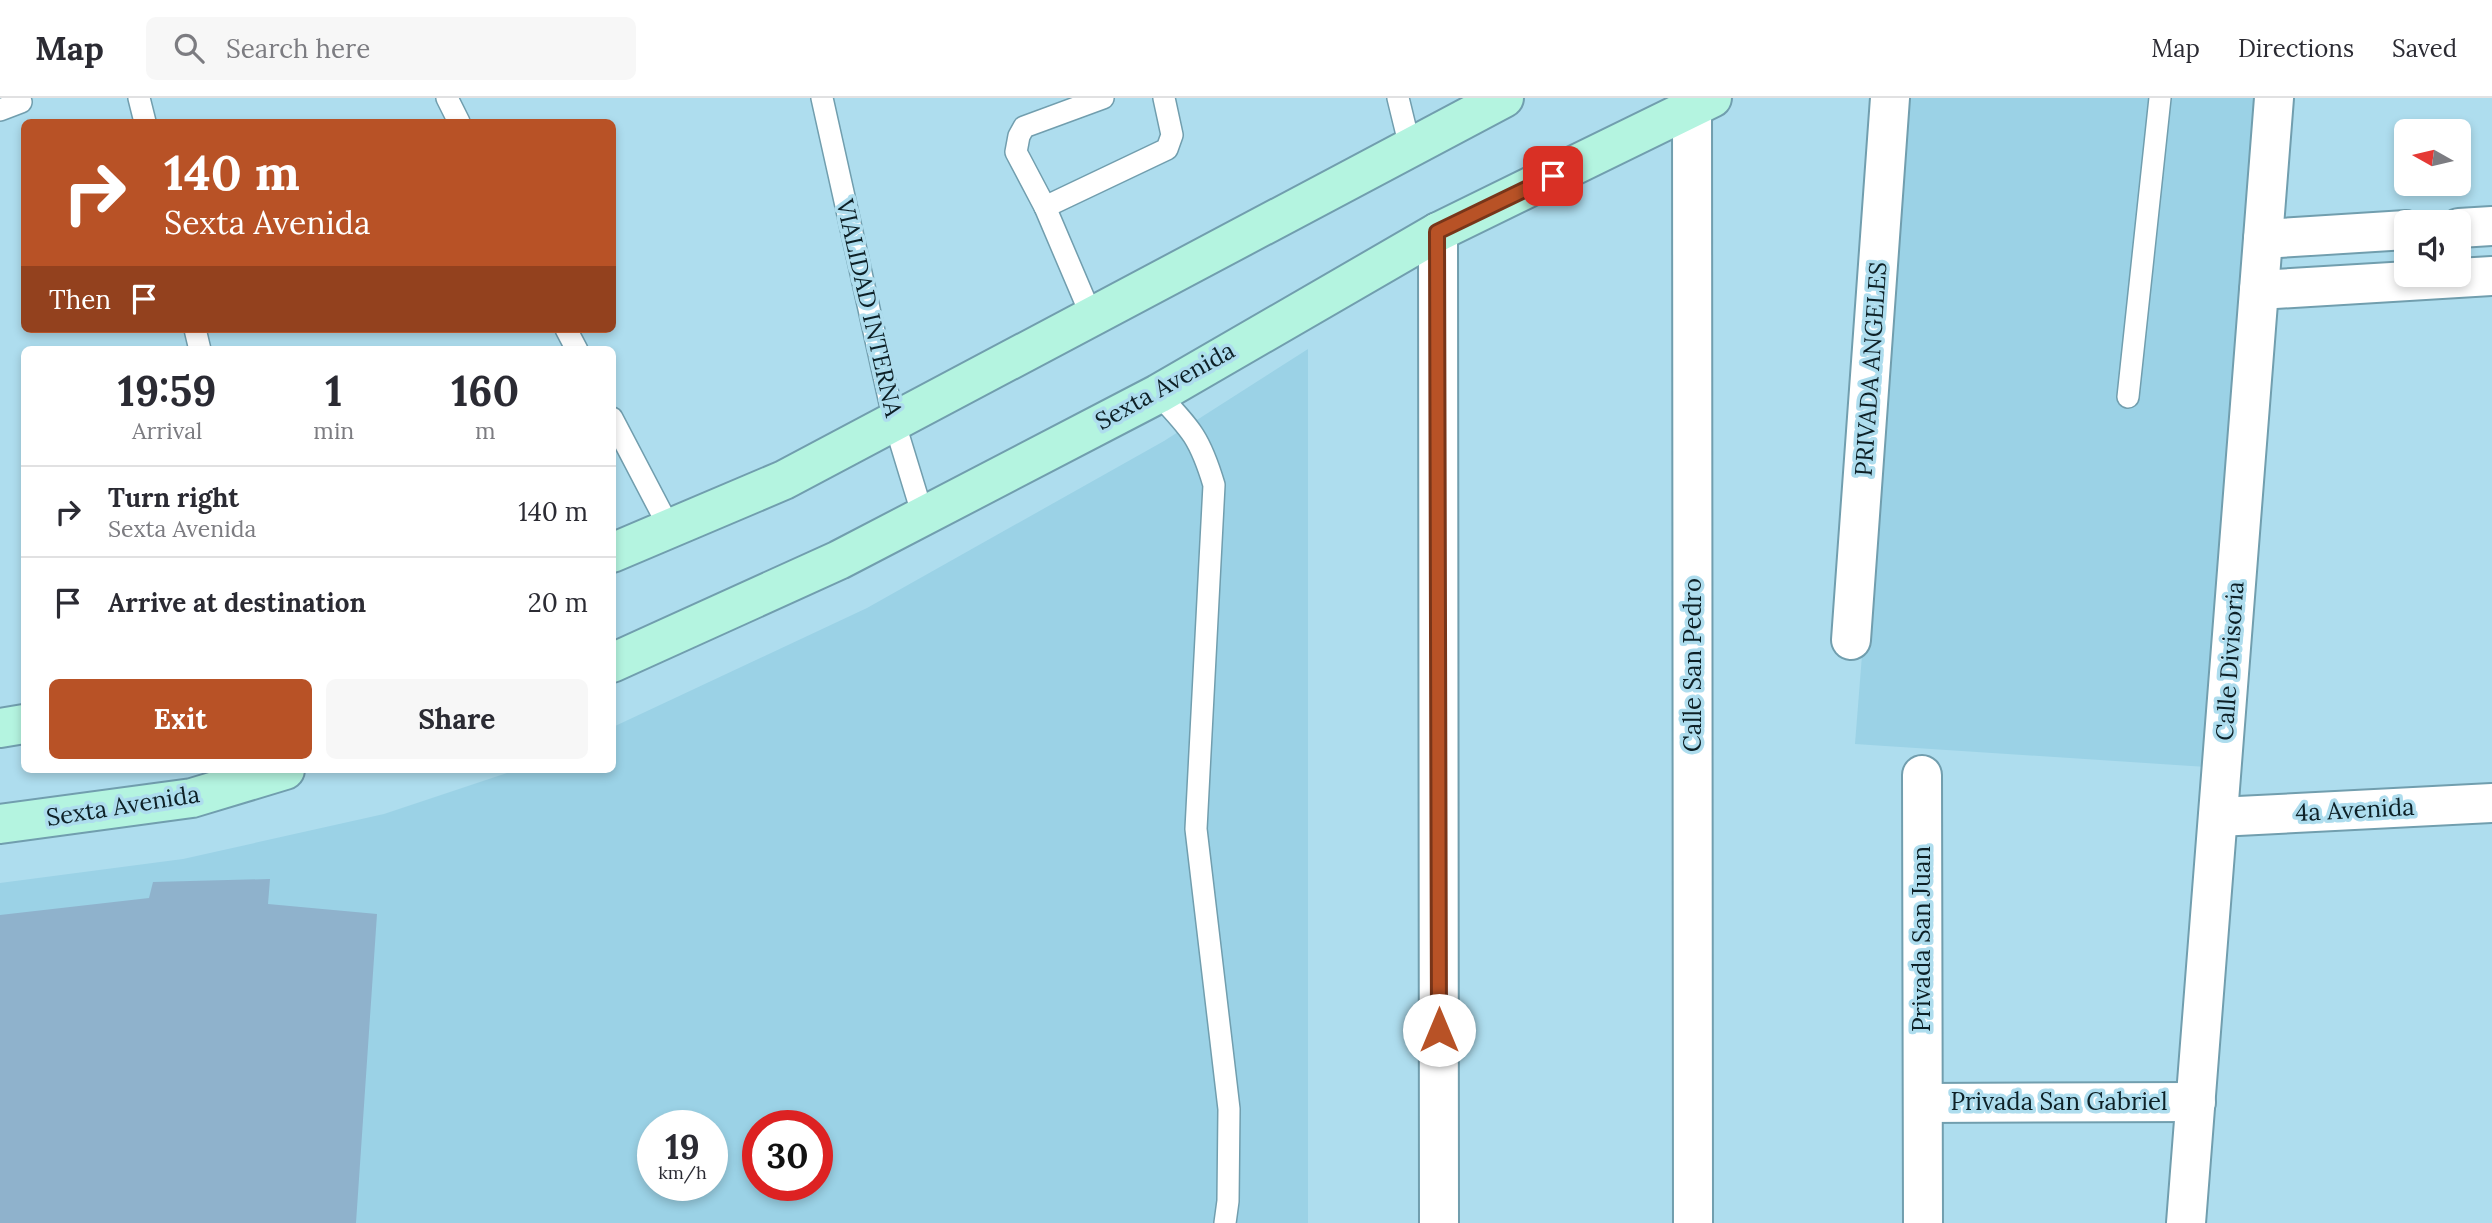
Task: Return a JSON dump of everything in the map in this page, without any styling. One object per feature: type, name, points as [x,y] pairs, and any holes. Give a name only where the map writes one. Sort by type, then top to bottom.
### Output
[{"type":"main road","points":[[616,551],[784,480],[1504,98]]},
{"type":"main road","name":"Sexta Avenida","points":[[616,661],[839,560],[1158,394],[1437,232],[1699,101]]},
{"type":"main road","points":[[0,728],[21,724]]},
{"type":"main road","name":"Sexta Avenida","points":[[0,824],[192,798],[275,773]]},
{"type":"street","name":"PRIVADA ANGELES","points":[[1851,640],[1890,98]]},
{"type":"street","name":"Calle Divisoria","points":[[2186,1223],[2274,98]]},
{"type":"street","name":"Calle San Pedro","points":[[1693,1223],[1699,101]]},
{"type":"street","points":[[2471,227],[2492,226]]},
{"type":"street","points":[[2263,239],[2394,231]]},
{"type":"street","points":[[1437,232],[1439,1223]]},
{"type":"street","points":[[2259,290],[2492,276]]},
{"type":"street","name":"Privada San Juan","points":[[1922,775],[1923,1223]]},
{"type":"street","name":"4a Avenida","points":[[2218,817],[2492,803]]},
{"type":"street","name":"Privada San Gabriel","points":[[1923,1103],[2196,1102]]},
{"type":"lane","points":[[139,98],[144,119]]},
{"type":"lane","points":[[447,98],[458,119]]},
{"type":"lane","name":"VIALIDAD INTERNA","points":[[822,98],[894,421],[923,516]]},
{"type":"lane","points":[[1091,315],[1045,207],[1016,152],[1024,127],[1103,98]]},
{"type":"lane","points":[[1045,207],[1167,149],[1172,135],[1164,98]]},
{"type":"lane","points":[[1398,98],[1410,147]]},
{"type":"lane","points":[[2128,397],[2160,98]]},
{"type":"lane","points":[[0,110],[21,102]]},
{"type":"lane","points":[[1158,394],[1193,431],[1205,454],[1213,485],[1196,829],[1230,1109],[1225,1223]]},
{"type":"lane","points":[[617,439],[670,529]]},
{"type":"shaded area","points":[[1906,98],[2274,98],[2222,768],[1855,744]]},
{"type":"shaded area","points":[[1308,349],[1308,1223],[0,1223],[0,883],[183,859],[384,814],[507,773],[616,773],[616,726],[867,608],[1164,441]]},
{"type":"building","points":[[270,879],[268,904],[377,914],[356,1223],[0,1223],[0,915],[149,898],[153,882]]},
{"type":"route","points":[[1439,1030],[1437,232],[1553,176]]}]
